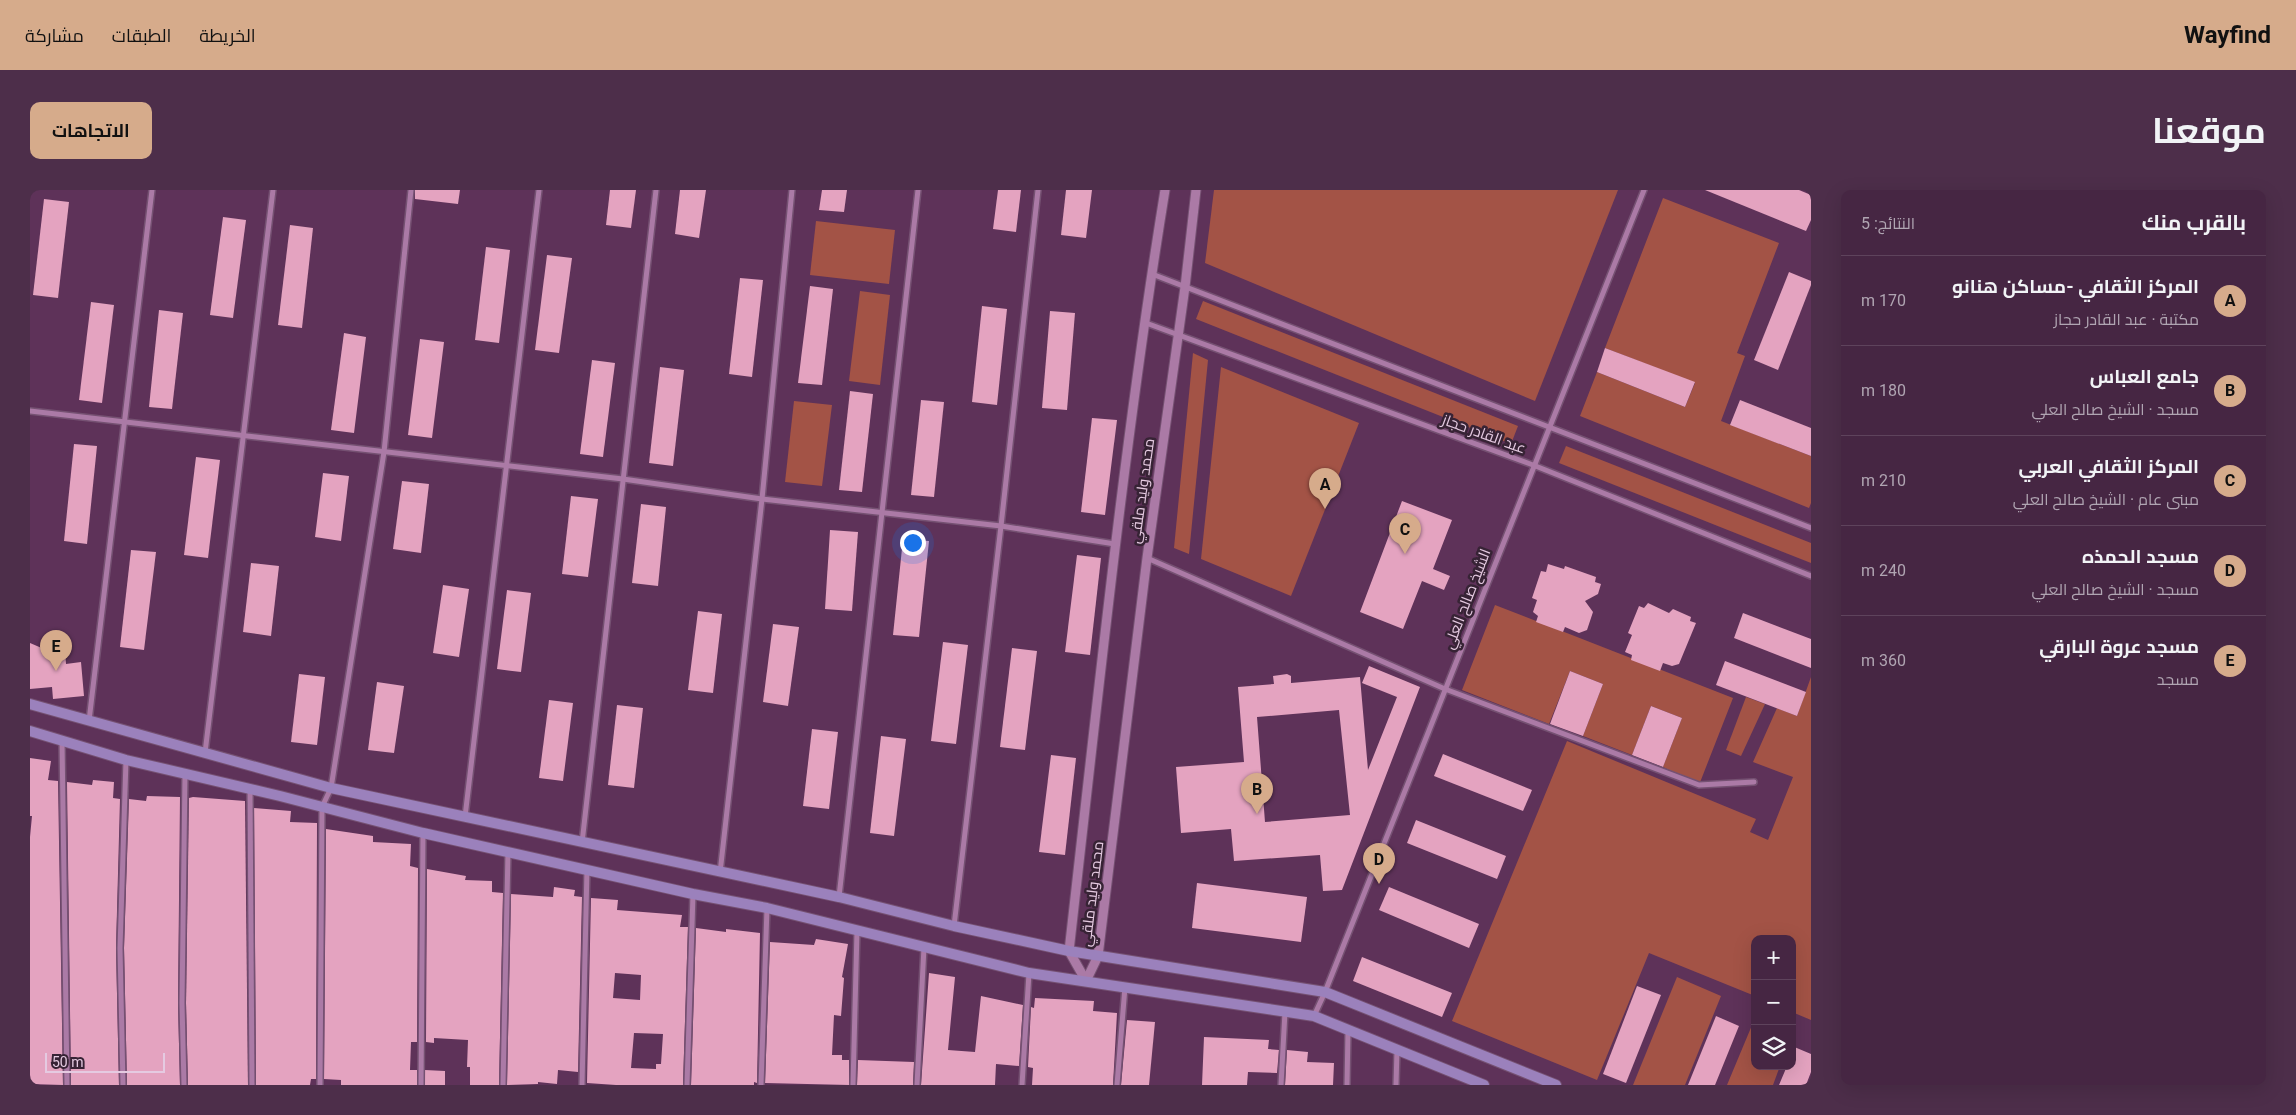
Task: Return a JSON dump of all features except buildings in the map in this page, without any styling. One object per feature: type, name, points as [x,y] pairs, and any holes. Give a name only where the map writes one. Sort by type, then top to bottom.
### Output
[{"type":"main road","points":[[30,704],[331,788],[838,897],[954,926],[1069,951],[1325,992],[1556,1085]]},
{"type":"main road","points":[[30,731],[126,760],[322,806],[423,833],[587,868],[693,894],[767,908],[1029,973],[1314,1016],[1468,1082],[1484,1085]]},
{"type":"street","points":[[89,722],[152,190]]},
{"type":"street","points":[[204,754],[273,190]]},
{"type":"street","points":[[320,1085],[322,806],[331,788],[384,452],[411,190]]},
{"type":"street","points":[[465,817],[539,190]]},
{"type":"street","points":[[582,843],[656,190]]},
{"type":"street","points":[[720,873],[762,499],[792,190]]},
{"type":"street","points":[[838,897],[883,513],[918,190]]},
{"type":"street","points":[[954,926],[1038,190]]},
{"type":"street","name":"محمد وليد ملقي","points":[[1086,981],[1069,951],[1115,544],[1165,190]]},
{"type":"street","name":"محمد وليد ملقي","points":[[1086,981],[1098,956],[1147,558],[1185,287],[1196,190]]},
{"type":"street","name":"الشيخ صالح العلي","points":[[1314,1016],[1644,190]]},
{"type":"street","name":"عبد القادر حجاز","points":[[1152,274],[1811,528]]},
{"type":"street","name":"عبد القادر حجاز","points":[[1146,323],[1533,465],[1811,576]]},
{"type":"street","points":[[30,411],[624,479],[762,499],[1001,526],[1115,544]]},
{"type":"street","points":[[1147,558],[1445,688],[1699,785],[1754,782]]},
{"type":"street","points":[[62,741],[67,1085]]},
{"type":"street","points":[[123,1085],[120,948],[126,760]]},
{"type":"street","points":[[184,1085],[182,1003],[185,774]]},
{"type":"street","points":[[250,790],[252,1085]]},
{"type":"street","points":[[421,1085],[423,833]]},
{"type":"street","points":[[503,1085],[508,852]]},
{"type":"street","points":[[582,1085],[587,868]]},
{"type":"street","points":[[687,1085],[693,894]]},
{"type":"street","points":[[761,1085],[767,908]]},
{"type":"street","points":[[853,1085],[857,931]]},
{"type":"street","points":[[917,1085],[924,947]]},
{"type":"street","points":[[1022,1085],[1029,973]]},
{"type":"street","points":[[1117,1085],[1125,986]]},
{"type":"street","points":[[1281,1085],[1285,1011]]},
{"type":"street","points":[[1347,1085],[1348,1030]]},
{"type":"street","points":[[1396,1085],[1397,1050]]},
{"type":"shaded area","points":[[1214,190],[1618,190],[1535,401],[1205,263]]},
{"type":"shaded area","points":[[1663,198],[1779,243],[1737,353],[1745,356],[1721,421],[1811,456],[1811,503],[1809,508],[1580,416],[1597,372],[1685,407],[1695,383],[1605,348]]},
{"type":"shaded area","points":[[816,221],[895,230],[889,284],[810,275]]},
{"type":"shaded area","points":[[860,291],[890,295],[880,385],[849,381]]},
{"type":"shaded area","points":[[1203,301],[1518,426],[1511,444],[1196,319]]},
{"type":"shaded area","points":[[1193,353],[1208,360],[1189,554],[1174,548]]},
{"type":"shaded area","points":[[1221,367],[1359,423],[1291,596],[1201,559]]},
{"type":"shaded area","points":[[794,401],[832,405],[822,486],[785,482]]},
{"type":"shaded area","points":[[1566,446],[1811,543],[1811,563],[1559,463]]},
{"type":"shaded area","points":[[1495,605],[1733,698],[1699,785],[1663,767],[1682,718],[1651,706],[1632,755],[1583,736],[1603,684],[1570,671],[1549,724],[1462,690]]},
{"type":"shaded area","points":[[1811,677],[1811,1020],[1796,1014],[1796,935],[1751,935],[1751,994],[1649,953],[1597,1080],[1452,1021],[1567,741],[1756,819],[1750,832],[1768,840],[1793,777],[1753,762],[1777,708],[1797,716]]},
{"type":"shaded area","points":[[1746,697],[1765,704],[1741,756],[1726,750]]},
{"type":"shaded area","points":[[1677,977],[1721,996],[1685,1085],[1633,1085]]},
{"type":"shaded area","points":[[1751,1028],[1751,1070],[1779,1070],[1773,1085],[1727,1085]]},
{"type":"place","name":"المركز الثقافي -مساكن هنانو","points":[[1325,509]]},
{"type":"place","name":"المركز الثقافي العربي","points":[[1405,554]]},
{"type":"place","name":"مسجد عروة البارقي","points":[[56,671]]},
{"type":"place","name":"جامع العباس","points":[[1257,814]]},
{"type":"place","name":"مسجد الحمذه","points":[[1379,884]]}]
